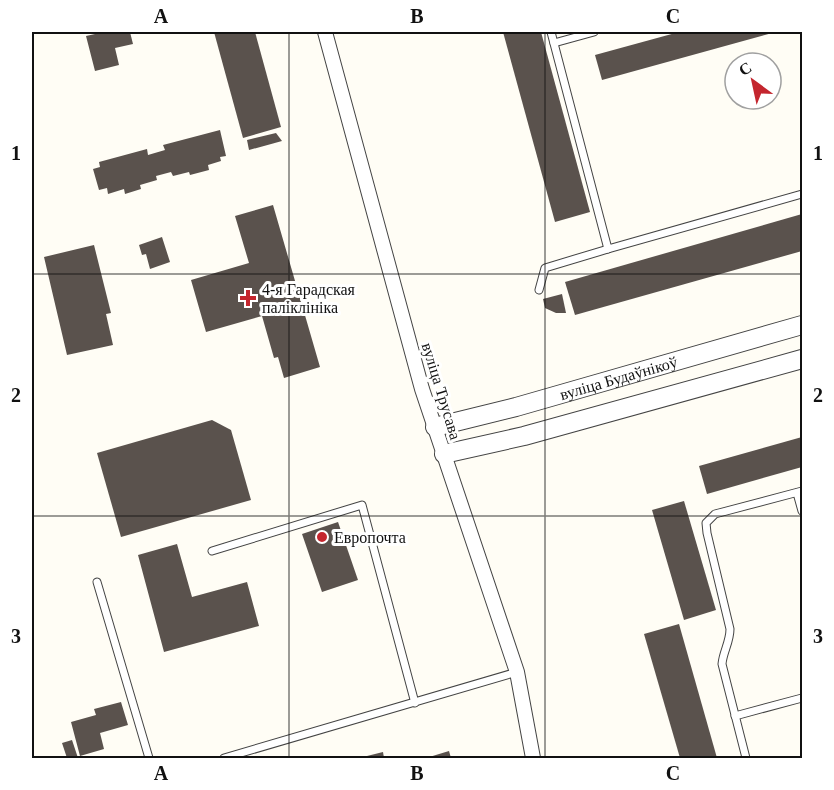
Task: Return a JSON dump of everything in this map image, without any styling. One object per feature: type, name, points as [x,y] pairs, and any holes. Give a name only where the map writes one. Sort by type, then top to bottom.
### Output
[{"type":"street","name":"вуліца Трусава","points":[[325,32],[422,389],[517,672],[533,759]]},
{"type":"street","name":"вуліца Будаўнікоў","points":[[435,427],[516,407],[802,325]]},
{"type":"street","name":"вуліца Будаўнікоў","points":[[444,454],[524,436],[802,359]]},
{"type":"lane","points":[[551,32],[608,249]]},
{"type":"lane","points":[[554,43],[594,32]]},
{"type":"lane","points":[[539,290],[545,268],[802,194]]},
{"type":"lane","points":[[746,759],[722,664],[723,652],[730,640],[730,629],[706,523],[715,514],[800,492],[802,511]]},
{"type":"lane","points":[[212,550],[362,505],[415,703]]},
{"type":"lane","points":[[97,582],[149,759]]},
{"type":"lane","points":[[224,759],[517,672]]},
{"type":"lane","points":[[735,716],[802,698]]},
{"type":"building","points":[[104,32],[130,32],[133,44],[115,48],[119,65],[95,71],[86,36]]},
{"type":"building","points":[[214,32],[255,32],[281,127],[243,138]]},
{"type":"building","points":[[503,32],[541,32],[590,212],[555,222]]},
{"type":"building","points":[[679,32],[776,32],[602,80],[595,55]]},
{"type":"building","points":[[220,130],[226,156],[220,157],[221,161],[208,165],[209,170],[190,175],[189,172],[173,176],[171,172],[156,176],[157,180],[140,185],[141,189],[125,194],[124,189],[108,194],[107,188],[99,190],[93,169],[100,167],[99,162],[147,149],[148,155],[165,150],[163,145]]},
{"type":"building","points":[[276,133],[282,141],[249,150],[247,140]]},
{"type":"building","name":"4-я Гарадская паліклініка","points":[[273,205],[320,367],[284,378],[278,357],[274,358],[262,316],[206,332],[191,280],[249,263],[235,216]]},
{"type":"building","points":[[802,214],[802,251],[575,315],[565,282]]},
{"type":"building","points":[[162,237],[170,262],[150,269],[146,254],[142,255],[139,245]]},
{"type":"building","points":[[94,245],[111,313],[106,314],[113,345],[67,355],[44,257]]},
{"type":"building","points":[[562,294],[566,313],[556,313],[545,308],[543,299]]},
{"type":"building","points":[[212,420],[231,430],[251,500],[121,537],[97,453]]},
{"type":"building","points":[[802,437],[802,467],[707,494],[699,466]]},
{"type":"building","points":[[684,501],[716,610],[684,620],[652,510]]},
{"type":"building","points":[[338,522],[358,580],[322,592],[302,534]]},
{"type":"building","points":[[177,544],[192,597],[247,582],[259,626],[164,652],[138,555]]},
{"type":"building","points":[[679,624],[717,758],[680,758],[644,634]]},
{"type":"building","points":[[121,702],[128,725],[100,733],[104,749],[80,756],[71,722],[96,715],[94,709]]},
{"type":"building","points":[[72,740],[78,758],[67,758],[62,743]]},
{"type":"building","points":[[449,751],[451,758],[426,758]]},
{"type":"building","points":[[383,752],[384,758],[359,758]]},
{"type":"place","name":"4-я Гарадская паліклініка","points":[[248,298]]},
{"type":"place","name":"Европочта","points":[[322,537]]}]
